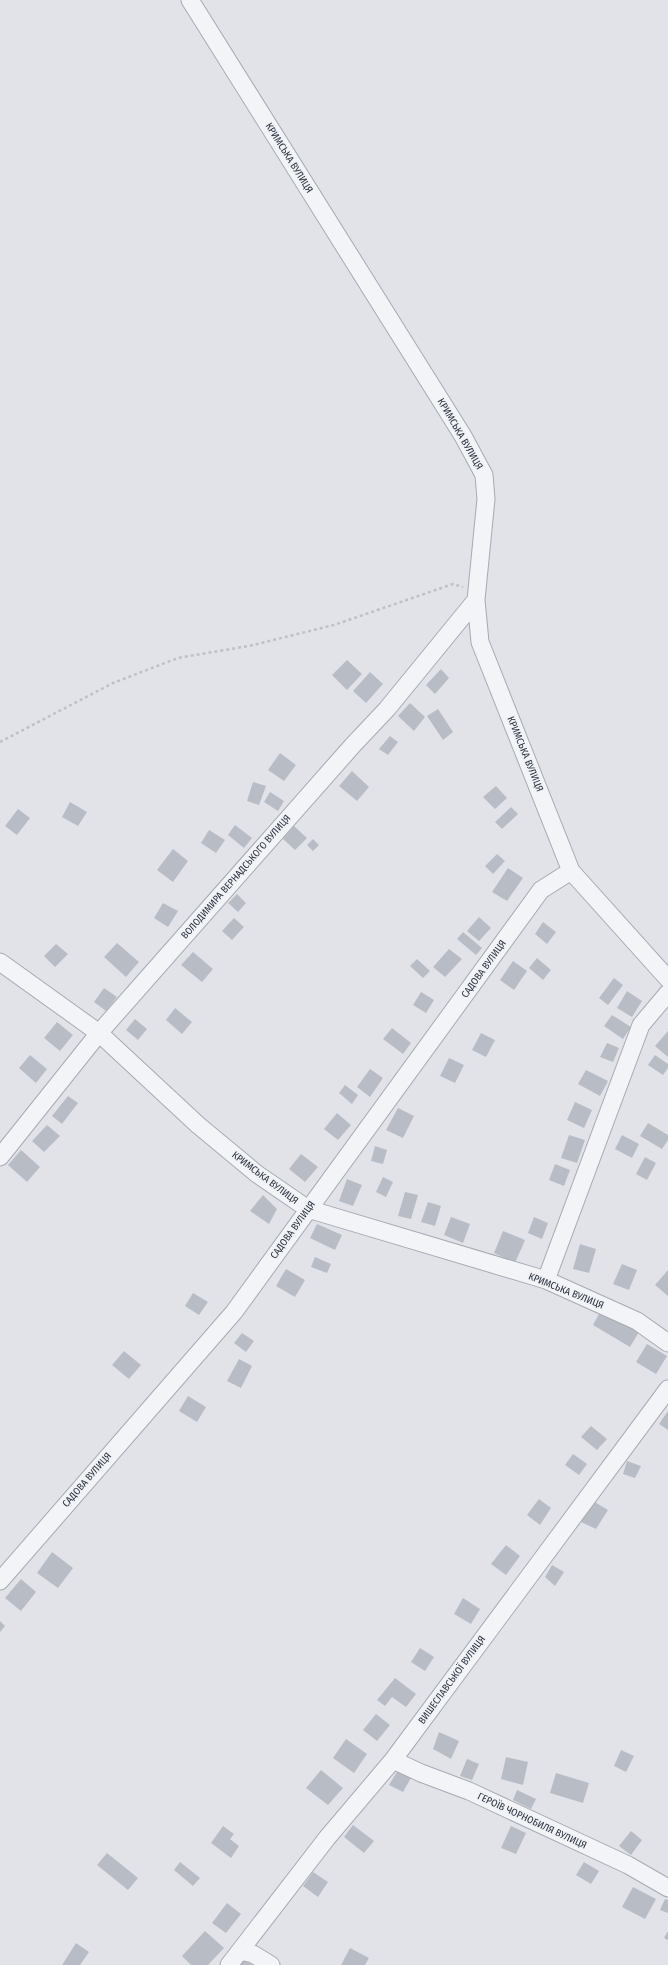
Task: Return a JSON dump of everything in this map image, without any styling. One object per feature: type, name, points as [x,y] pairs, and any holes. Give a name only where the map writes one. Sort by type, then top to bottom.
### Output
[{"type":"street","name":"КРИМСЬКА ВУЛИЦЯ","points":[[190,0],[463,436],[484,475],[486,499],[485,520],[476,600],[480,642],[571,871],[668,979]]},
{"type":"street","name":"ВОЛОДИМИРА ВЕРНАДСЬКОГО ВУЛИЦЯ","points":[[0,1158],[99,1033],[353,745],[388,709],[476,600]]},
{"type":"street","name":"САДОВА ВУЛИЦЯ","points":[[0,1581],[234,1312],[541,890],[571,871]]},
{"type":"street","name":"КРИМСЬКА ВУЛИЦЯ","points":[[0,962],[99,1033],[198,1124],[257,1174],[308,1209],[546,1280],[637,1321],[668,1343]]},
{"type":"street","points":[[546,1280],[641,1025],[668,993]]},
{"type":"street","name":"ВИШЕСЛАВСЬКОЇ ВУЛИЦЯ","points":[[229,1965],[327,1838],[394,1760],[668,1389]]},
{"type":"street","name":"ГЕРОЇВ ЧОРНОБИЛЯ ВУЛИЦЯ","points":[[394,1760],[421,1773],[469,1791],[628,1865],[668,1888]]},
{"type":"street","points":[[241,1951],[253,1954],[271,1965]]},
{"type":"path","points":[[0,742],[113,683],[178,658],[249,646],[334,625],[453,584],[466,588],[476,600]]},
{"type":"building","points":[[347,660],[362,674],[347,690],[332,675]]},
{"type":"building","points":[[441,669],[449,678],[435,694],[426,685]]},
{"type":"building","points":[[370,672],[383,684],[366,703],[353,691]]},
{"type":"building","points":[[410,703],[425,717],[414,731],[398,716]]},
{"type":"building","points":[[438,709],[453,732],[443,740],[427,716]]},
{"type":"building","points":[[390,736],[398,742],[388,755],[379,749]]},
{"type":"building","points":[[280,753],[296,765],[284,781],[268,770]]},
{"type":"building","points":[[352,771],[369,787],[357,801],[339,786]]},
{"type":"building","points":[[253,782],[266,786],[259,805],[247,801]]},
{"type":"building","points":[[496,786],[507,798],[495,809],[483,797]]},
{"type":"building","points":[[270,792],[284,801],[278,811],[264,802]]},
{"type":"building","points":[[70,802],[87,812],[78,826],[62,817]]},
{"type":"building","points":[[511,807],[518,814],[502,829],[495,822]]},
{"type":"building","points":[[18,809],[30,818],[17,835],[5,826]]},
{"type":"building","points":[[235,825],[252,838],[244,848],[228,835]]},
{"type":"building","points":[[294,826],[307,838],[295,850],[283,839]]},
{"type":"building","points":[[209,830],[225,840],[216,853],[201,843]]},
{"type":"building","points":[[313,839],[319,845],[313,851],[307,845]]},
{"type":"building","points":[[173,849],[188,861],[173,882],[157,870]]},
{"type":"building","points":[[497,854],[505,861],[493,874],[485,866]]},
{"type":"building","points":[[508,868],[523,878],[507,901],[492,892]]},
{"type":"building","points":[[237,894],[246,903],[238,912],[228,903]]},
{"type":"building","points":[[163,903],[178,911],[168,927],[154,918]]},
{"type":"building","points":[[479,917],[491,928],[479,941],[467,931]]},
{"type":"building","points":[[234,918],[244,927],[232,940],[222,931]]},
{"type":"building","points":[[543,922],[556,932],[547,944],[535,934]]},
{"type":"building","points":[[463,932],[482,948],[476,955],[457,939]]},
{"type":"building","points":[[117,943],[139,962],[126,977],[104,957]]},
{"type":"building","points":[[56,944],[68,954],[55,967],[44,956]]},
{"type":"building","points":[[449,949],[462,959],[445,977],[433,967]]},
{"type":"building","points":[[193,952],[213,969],[202,982],[181,965]]},
{"type":"building","points":[[537,958],[551,970],[543,980],[529,968]]},
{"type":"building","points":[[417,959],[430,971],[423,978],[410,966]]},
{"type":"building","points":[[513,961],[527,971],[514,990],[500,980]]},
{"type":"building","points":[[614,978],[623,985],[608,1005],[599,998]]},
{"type":"building","points":[[104,988],[117,997],[106,1011],[94,1002]]},
{"type":"building","points":[[627,991],[642,1001],[632,1017],[617,1008]]},
{"type":"building","points":[[421,992],[434,1000],[426,1013],[413,1005]]},
{"type":"building","points":[[175,1008],[192,1022],[182,1034],[166,1020]]},
{"type":"building","points":[[612,1015],[631,1027],[623,1039],[604,1026]]},
{"type":"building","points":[[135,1019],[147,1029],[138,1040],[126,1030]]},
{"type":"building","points":[[57,1022],[73,1035],[60,1051],[44,1038]]},
{"type":"building","points":[[392,1028],[411,1043],[403,1054],[383,1039]]},
{"type":"building","points":[[668,1031],[668,1057],[655,1046]]},
{"type":"building","points":[[481,1033],[495,1040],[486,1057],[472,1050]]},
{"type":"building","points":[[607,1043],[619,1048],[613,1062],[600,1057]]},
{"type":"building","points":[[30,1055],[47,1069],[36,1083],[19,1068]]},
{"type":"building","points":[[655,1055],[668,1064],[668,1068],[663,1075],[648,1065]]},
{"type":"building","points":[[449,1058],[464,1065],[455,1083],[440,1076]]},
{"type":"building","points":[[370,1069],[383,1078],[370,1097],[357,1087]]},
{"type":"building","points":[[586,1070],[608,1081],[600,1096],[578,1084]]},
{"type":"building","points":[[345,1085],[358,1095],[352,1104],[339,1093]]},
{"type":"building","points":[[68,1096],[78,1103],[62,1124],[52,1116]]},
{"type":"building","points":[[575,1102],[592,1110],[584,1128],[567,1120]]},
{"type":"building","points":[[398,1108],[414,1116],[403,1138],[386,1130]]},
{"type":"building","points":[[337,1113],[351,1125],[338,1140],[324,1129]]},
{"type":"building","points":[[648,1123],[668,1135],[668,1140],[662,1149],[640,1136]]},
{"type":"building","points":[[47,1125],[60,1136],[44,1152],[32,1141]]},
{"type":"building","points":[[569,1135],[585,1140],[577,1163],[561,1158]]},
{"type":"building","points":[[622,1135],[639,1144],[632,1158],[615,1149]]},
{"type":"building","points":[[375,1146],[387,1150],[383,1164],[371,1161]]},
{"type":"building","points":[[21,1150],[40,1167],[27,1182],[8,1165]]},
{"type":"building","points":[[301,1154],[318,1167],[305,1182],[289,1169]]},
{"type":"building","points":[[645,1157],[656,1163],[647,1180],[636,1174]]},
{"type":"building","points":[[555,1164],[570,1170],[564,1186],[549,1180]]},
{"type":"building","points":[[383,1177],[393,1182],[386,1197],[376,1192]]},
{"type":"building","points":[[347,1179],[362,1185],[353,1206],[339,1201]]},
{"type":"building","points":[[405,1192],[418,1195],[411,1219],[398,1216]]},
{"type":"building","points":[[263,1195],[277,1209],[269,1224],[250,1211]]},
{"type":"building","points":[[428,1202],[441,1206],[435,1226],[421,1222]]},
{"type":"building","points":[[451,1217],[470,1224],[463,1243],[444,1235]]},
{"type":"building","points":[[534,1217],[548,1223],[542,1239],[528,1233]]},
{"type":"building","points":[[317,1224],[342,1235],[335,1250],[310,1238]]},
{"type":"building","points":[[503,1231],[525,1240],[515,1263],[494,1253]]},
{"type":"building","points":[[580,1244],[596,1249],[589,1273],[573,1269]]},
{"type":"building","points":[[315,1257],[331,1264],[327,1273],[311,1267]]},
{"type":"building","points":[[622,1264],[637,1270],[629,1290],[613,1284]]},
{"type":"building","points":[[286,1269],[305,1280],[295,1297],[276,1286]]},
{"type":"building","points":[[668,1270],[668,1296],[655,1285]]},
{"type":"building","points":[[193,1293],[208,1302],[199,1315],[185,1306]]},
{"type":"building","points":[[601,1310],[639,1332],[630,1347],[593,1325]]},
{"type":"building","points":[[242,1333],[254,1341],[246,1352],[234,1343]]},
{"type":"building","points":[[647,1344],[667,1356],[656,1374],[636,1362]]},
{"type":"building","points":[[124,1351],[141,1365],[129,1379],[112,1365]]},
{"type":"building","points":[[239,1359],[252,1366],[241,1388],[227,1381]]},
{"type":"building","points":[[188,1396],[206,1407],[197,1422],[179,1411]]},
{"type":"building","points":[[668,1411],[668,1430],[659,1424]]},
{"type":"building","points":[[591,1426],[607,1439],[597,1450],[581,1437]]},
{"type":"building","points":[[573,1454],[587,1464],[579,1475],[565,1465]]},
{"type":"building","points":[[627,1461],[641,1466],[635,1478],[623,1474]]},
{"type":"building","points":[[539,1499],[551,1508],[540,1525],[527,1515]]},
{"type":"building","points":[[593,1501],[608,1510],[596,1529],[581,1522]]},
{"type":"building","points":[[506,1545],[520,1556],[506,1575],[491,1564]]},
{"type":"building","points":[[52,1552],[73,1568],[58,1588],[37,1573]]},
{"type":"building","points":[[552,1565],[564,1572],[555,1586],[545,1577]]},
{"type":"building","points":[[21,1579],[36,1592],[21,1611],[5,1598]]},
{"type":"building","points":[[463,1598],[480,1609],[471,1624],[454,1614]]},
{"type":"building","points":[[0,1621],[5,1626],[0,1632]]},
{"type":"building","points":[[420,1648],[434,1657],[425,1671],[411,1662]]},
{"type":"building","points":[[395,1678],[416,1694],[406,1707],[392,1697],[385,1706],[377,1700]]},
{"type":"building","points":[[376,1714],[390,1725],[377,1741],[363,1730]]},
{"type":"building","points":[[439,1732],[459,1741],[451,1759],[433,1749]]},
{"type":"building","points":[[346,1739],[367,1754],[354,1773],[333,1758]]},
{"type":"building","points":[[621,1750],[634,1756],[626,1772],[614,1766]]},
{"type":"building","points":[[506,1757],[528,1762],[523,1785],[501,1779]]},
{"type":"building","points":[[467,1759],[479,1764],[472,1780],[460,1776]]},
{"type":"building","points":[[321,1770],[343,1788],[328,1805],[306,1788]]},
{"type":"building","points":[[398,1770],[411,1778],[403,1792],[389,1785]]},
{"type":"building","points":[[556,1773],[589,1783],[583,1803],[550,1793]]},
{"type":"building","points":[[517,1790],[536,1799],[531,1809],[513,1800]]},
{"type":"building","points":[[353,1825],[374,1841],[364,1853],[344,1837]]},
{"type":"building","points":[[223,1826],[234,1834],[230,1839],[239,1846],[231,1858],[211,1843]]},
{"type":"building","points":[[511,1826],[526,1833],[516,1854],[501,1848]]},
{"type":"building","points":[[631,1831],[642,1840],[631,1855],[619,1846]]},
{"type":"building","points":[[107,1853],[138,1878],[128,1890],[97,1865]]},
{"type":"building","points":[[180,1862],[200,1878],[193,1886],[174,1870]]},
{"type":"building","points":[[584,1862],[599,1871],[591,1884],[576,1875]]},
{"type":"building","points":[[313,1872],[328,1882],[318,1897],[303,1886]]},
{"type":"building","points":[[633,1887],[656,1899],[645,1919],[622,1907]]},
{"type":"building","points":[[665,1899],[668,1900],[668,1913],[660,1910]]},
{"type":"building","points":[[227,1903],[241,1914],[226,1933],[212,1923]]},
{"type":"building","points":[[205,1931],[224,1948],[208,1965],[191,1965],[182,1956]]},
{"type":"building","points":[[668,1931],[668,1940],[664,1938]]},
{"type":"building","points":[[76,1943],[89,1952],[80,1965],[62,1965]]},
{"type":"building","points":[[350,1948],[369,1958],[365,1965],[341,1965]]},
{"type":"building","points":[[241,1959],[253,1965],[238,1965]]}]
